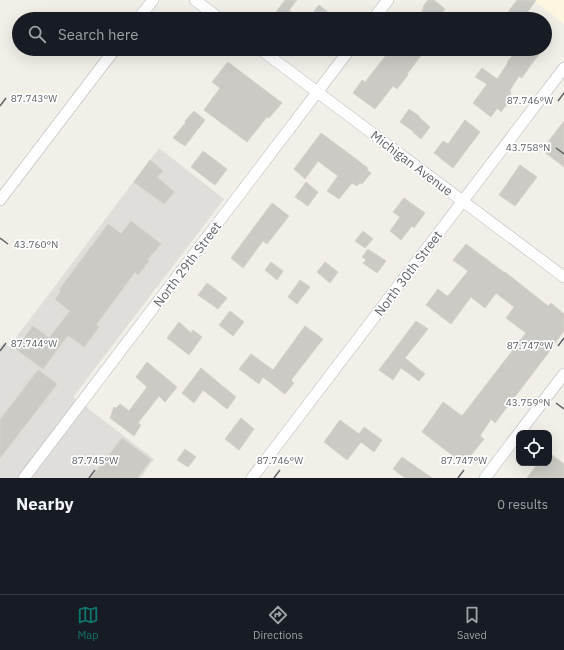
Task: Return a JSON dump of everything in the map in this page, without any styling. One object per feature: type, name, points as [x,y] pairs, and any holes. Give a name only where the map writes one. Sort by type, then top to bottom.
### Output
[{"type":"street","points":[[143,12],[152,0]]},
{"type":"street","points":[[195,0],[211,12]]},
{"type":"street","points":[[379,12],[388,0]]},
{"type":"street","points":[[0,200],[110,56]]},
{"type":"street","name":"Michigan Avenue","points":[[269,56],[564,278]]},
{"type":"street","name":"North 29th Street","points":[[24,478],[345,56]]},
{"type":"street","name":"North 30th Street","points":[[252,478],[564,68]]},
{"type":"street","points":[[521,430],[564,374]]},
{"type":"street","points":[[485,478],[516,437]]},
{"type":"shaded area","points":[[533,0],[564,0],[564,24],[552,15],[552,12],[548,12]]},
{"type":"shaded area","points":[[159,148],[224,199],[73,397],[154,459],[141,478],[0,478],[0,347],[3,343],[9,347]]},
{"type":"building","points":[[285,0],[297,0],[289,10],[292,12],[276,12]]},
{"type":"building","points":[[428,0],[434,0],[445,9],[443,12],[421,12]]},
{"type":"building","points":[[517,0],[536,0],[528,12],[508,12]]},
{"type":"building","points":[[319,5],[328,12],[314,12]]},
{"type":"building","points":[[385,56],[421,56],[397,89],[393,86],[375,109],[353,93],[362,80],[365,82]]},
{"type":"building","points":[[512,56],[538,56],[522,78],[519,76],[510,90],[511,99],[501,112],[497,108],[491,117],[473,103],[487,84],[475,77],[482,68],[497,79],[508,63],[507,62]]},
{"type":"building","points":[[228,62],[282,103],[269,118],[267,117],[247,142],[204,110],[220,88],[212,82]]},
{"type":"building","points":[[409,109],[430,127],[421,139],[400,122]]},
{"type":"building","points":[[194,111],[205,120],[185,146],[173,138]]},
{"type":"building","points":[[465,120],[480,132],[453,168],[434,153],[443,141],[448,144]]},
{"type":"building","points":[[564,121],[564,167],[542,150]]},
{"type":"building","points":[[321,133],[368,168],[367,170],[371,173],[362,184],[360,183],[357,186],[352,183],[339,199],[327,191],[338,176],[318,161],[305,179],[294,169]]},
{"type":"building","points":[[203,151],[227,169],[215,185],[191,167]]},
{"type":"building","points":[[150,160],[163,171],[157,177],[174,192],[164,204],[134,182]]},
{"type":"building","points":[[520,165],[537,177],[515,206],[499,195]]},
{"type":"building","points":[[306,182],[318,192],[308,206],[295,197]]},
{"type":"building","points":[[404,198],[425,213],[414,228],[412,226],[401,240],[390,231],[400,217],[393,212]]},
{"type":"building","points":[[272,203],[289,216],[267,244],[263,241],[243,268],[231,258]]},
{"type":"building","points":[[131,221],[161,244],[147,260],[149,261],[138,275],[135,272],[96,325],[99,327],[84,347],[68,335],[43,369],[16,349],[33,326],[49,338],[70,311],[55,299],[61,291],[59,290],[108,224],[121,234]]},
{"type":"building","points":[[363,231],[373,239],[365,248],[355,241]]},
{"type":"building","points":[[466,244],[548,306],[551,303],[564,314],[564,331],[495,423],[491,419],[480,436],[484,439],[465,463],[457,457],[456,458],[422,432],[443,402],[462,416],[526,333],[506,318],[514,307],[496,293],[485,308],[471,297],[451,324],[426,305],[438,289],[447,296],[449,295],[468,271],[453,260]]},
{"type":"building","points":[[368,249],[386,261],[377,273],[363,263],[366,260],[362,257]]},
{"type":"building","points":[[271,262],[283,271],[277,280],[265,270]]},
{"type":"building","points":[[325,262],[338,272],[330,283],[317,272]]},
{"type":"building","points":[[300,280],[310,287],[297,304],[288,297]]},
{"type":"building","points":[[207,283],[227,298],[218,309],[198,295]]},
{"type":"building","points":[[230,311],[244,322],[233,336],[219,325]]},
{"type":"building","points":[[416,321],[428,329],[405,358],[425,374],[419,381],[401,368],[393,380],[379,370]]},
{"type":"building","points":[[179,322],[191,333],[193,330],[202,337],[189,355],[167,338]]},
{"type":"building","points":[[305,326],[323,339],[291,380],[294,383],[285,394],[263,377],[259,384],[239,369],[251,354],[273,370]]},
{"type":"building","points":[[147,362],[177,387],[165,402],[159,396],[138,423],[141,425],[134,436],[110,418],[114,407],[116,408],[120,404],[129,411],[147,387],[136,377]]},
{"type":"building","points":[[201,368],[236,397],[227,409],[203,390],[194,403],[182,393]]},
{"type":"building","points":[[38,370],[57,384],[0,458],[0,420]]},
{"type":"building","points":[[241,418],[254,429],[239,450],[225,439]]},
{"type":"building","points":[[340,420],[359,434],[364,427],[382,440],[374,452],[361,442],[347,460],[324,442]]},
{"type":"building","points":[[122,438],[151,460],[137,478],[91,478]]},
{"type":"building","points":[[185,449],[196,457],[188,467],[177,460]]},
{"type":"building","points":[[552,455],[564,464],[564,478],[527,478],[536,466],[552,466]]},
{"type":"building","points":[[402,457],[432,478],[405,478],[393,469]]}]
